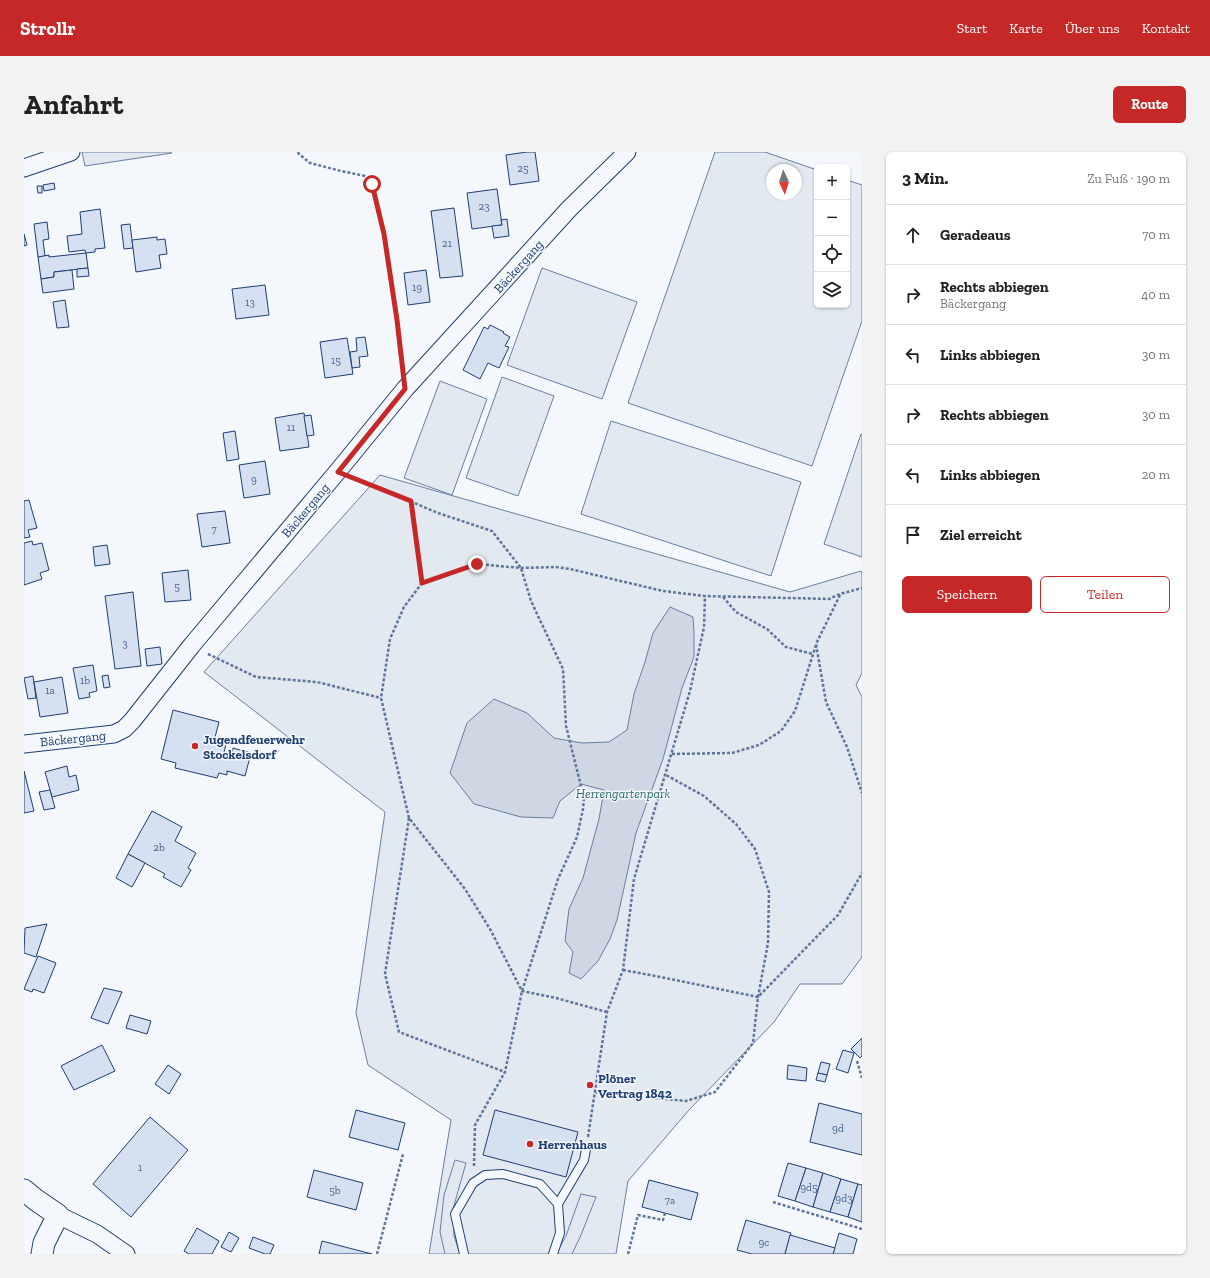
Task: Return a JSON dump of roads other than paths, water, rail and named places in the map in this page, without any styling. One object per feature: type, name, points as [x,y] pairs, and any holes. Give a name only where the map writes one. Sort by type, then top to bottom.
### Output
[{"type":"street","points":[[24,168],[71,152]]},
{"type":"street","name":"Bäckergang","points":[[24,744],[114,734],[124,729],[192,645],[338,472],[405,389],[570,209],[627,152]]},
{"type":"street","points":[[24,1190],[36,1200],[58,1214],[97,1234],[126,1254]]},
{"type":"street","points":[[42,1254],[44,1243],[58,1214]]},
{"type":"lane","points":[[554,1254],[560,1233],[558,1204],[584,1160],[586,1149]]},
{"type":"lane","points":[[464,1254],[455,1214],[473,1183],[486,1175],[503,1174],[540,1184],[558,1204]]},
{"type":"place","name":"Jugendfeuerwehr Stockelsdorf","points":[[195,746]]},
{"type":"place","name":"Plöner Vertrag 1842","points":[[590,1085]]},
{"type":"place","name":"Herrenhaus","points":[[530,1144]]},
{"type":"park label","name":"Herrengartenpark","points":[[623,793]]}]
